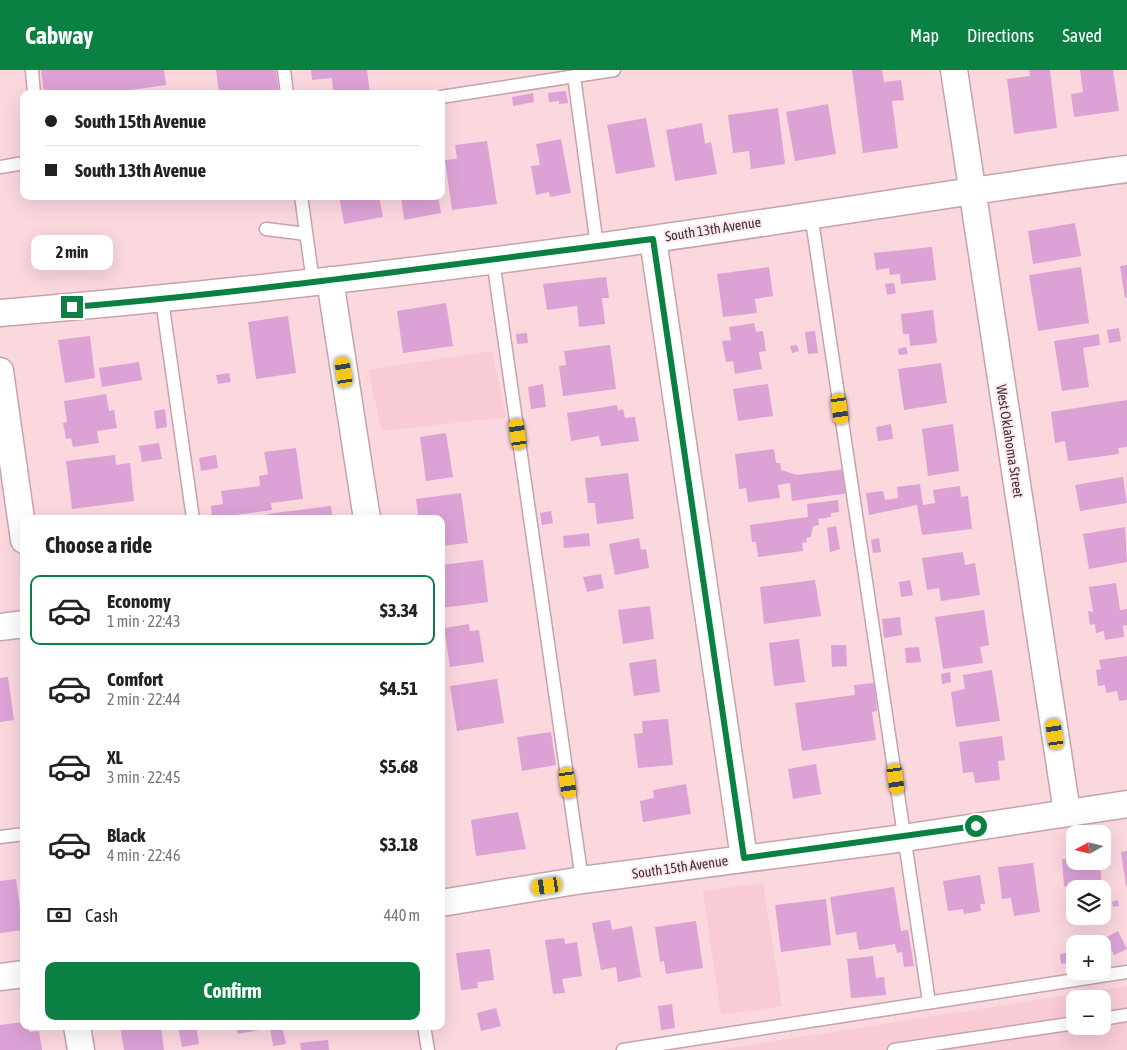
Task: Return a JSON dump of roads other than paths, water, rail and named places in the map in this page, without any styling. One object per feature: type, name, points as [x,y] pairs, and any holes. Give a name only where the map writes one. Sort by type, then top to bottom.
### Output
[{"type":"street","name":"West Oklahoma Street","points":[[954,70],[1067,812]]},
{"type":"street","name":"South 13th Avenue","points":[[0,314],[162,300],[494,260],[653,239],[972,189],[1127,169]]},
{"type":"street","points":[[653,239],[744,858]]},
{"type":"street","points":[[322,281],[365,515]]},
{"type":"street","points":[[0,371],[20,515]]},
{"type":"street","points":[[0,627],[20,624]]},
{"type":"street","name":"South 15th Avenue","points":[[445,902],[582,880],[904,838],[1127,804]]},
{"type":"street","points":[[0,977],[20,974]]},
{"type":"street","points":[[78,1030],[81,1050]]},
{"type":"lane","points":[[32,70],[34,90]]},
{"type":"lane","points":[[284,70],[287,90]]},
{"type":"lane","points":[[445,96],[614,70]]},
{"type":"lane","points":[[574,76],[597,246]]},
{"type":"lane","points":[[0,167],[20,164]]},
{"type":"lane","points":[[302,200],[306,234],[322,281]]},
{"type":"lane","points":[[811,214],[929,1002]]},
{"type":"lane","points":[[266,230],[306,234]]},
{"type":"lane","points":[[494,260],[582,880]]},
{"type":"lane","points":[[162,300],[192,515]]},
{"type":"lane","points":[[0,837],[20,834]]},
{"type":"lane","points":[[623,1050],[1127,972]]},
{"type":"lane","points":[[1111,1018],[1127,1015]]},
{"type":"lane","points":[[894,1050],[1066,1024]]},
{"type":"lane","points":[[425,1030],[428,1050]]}]
